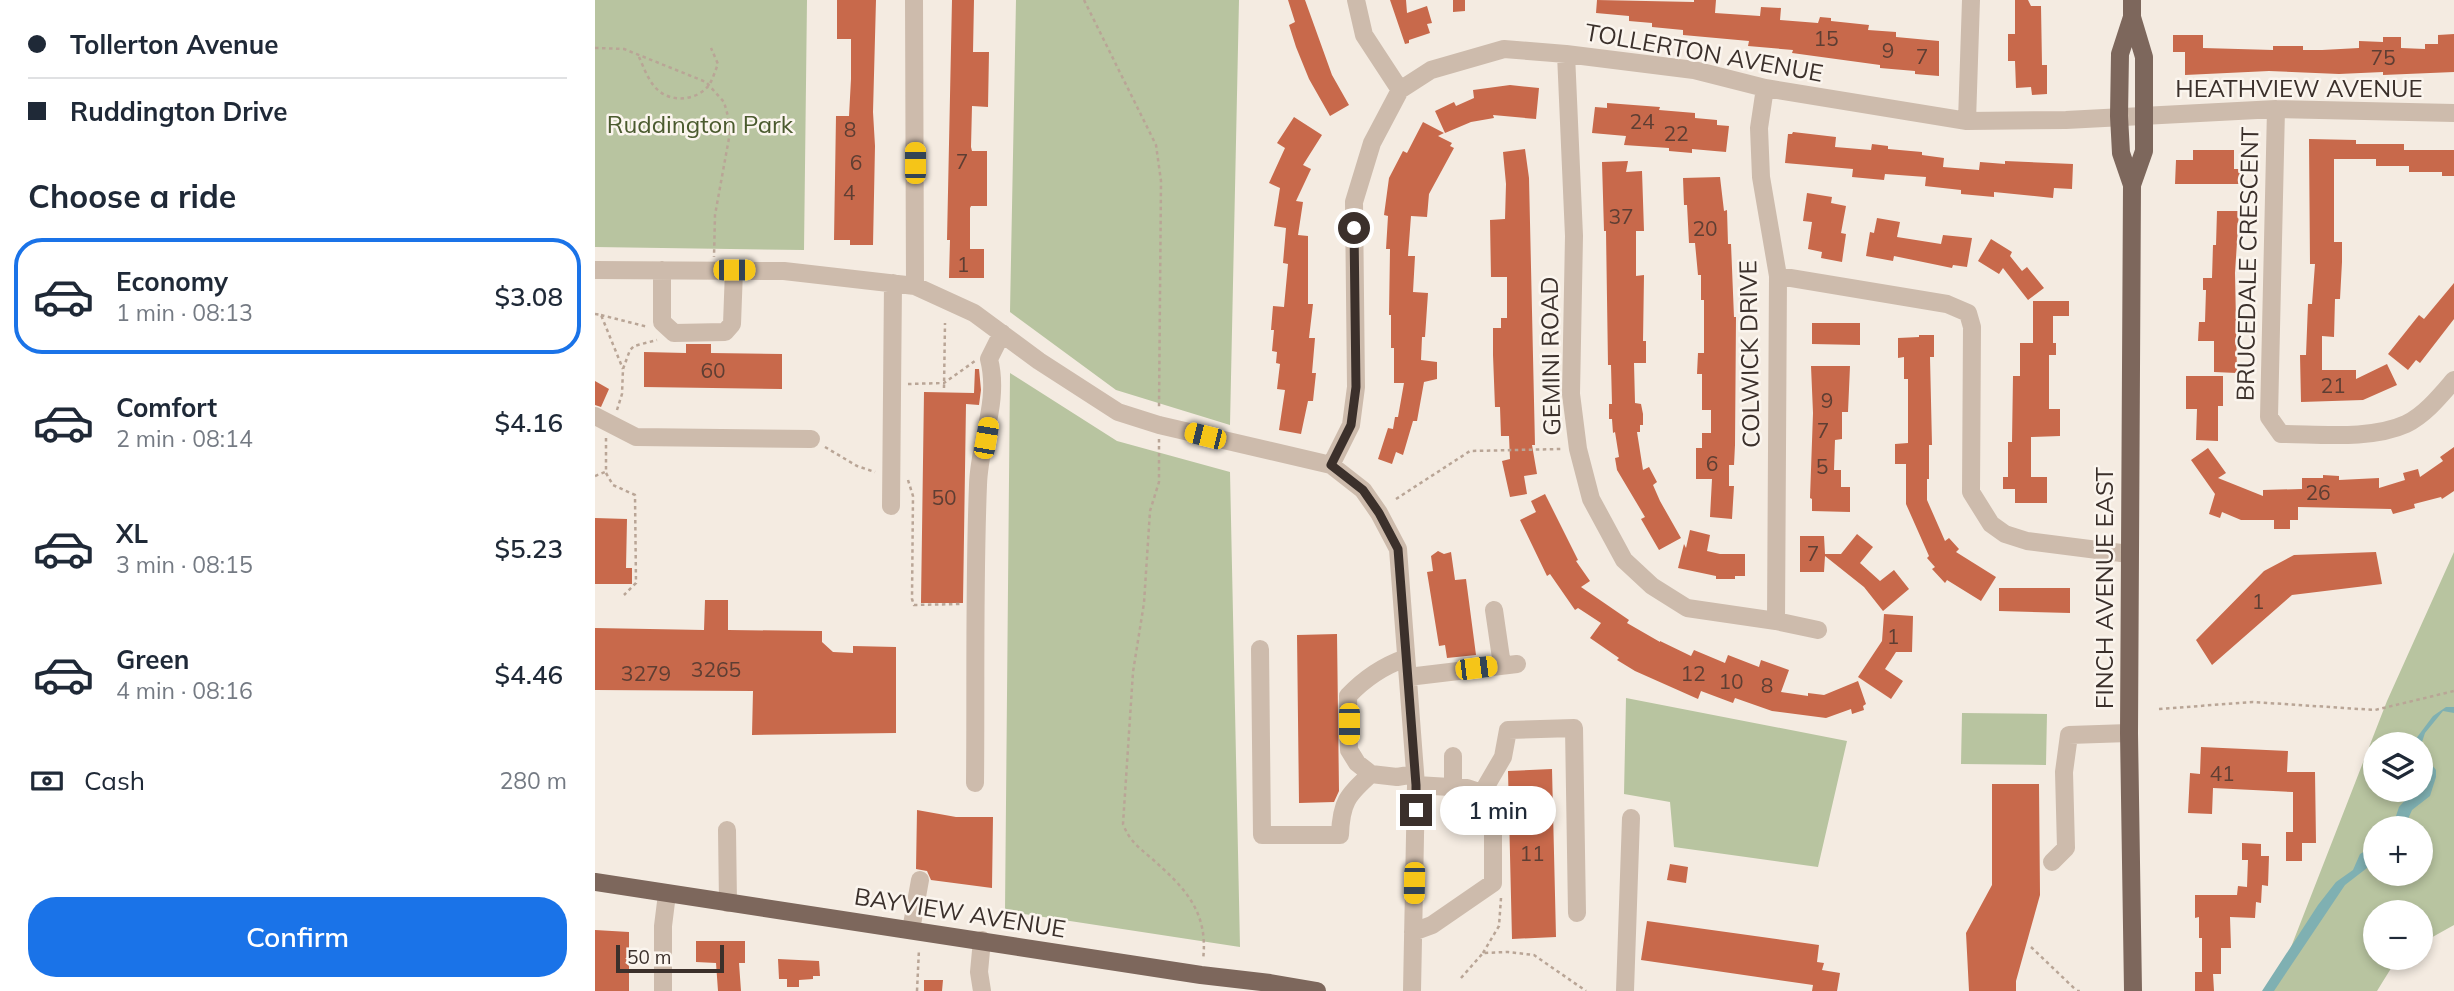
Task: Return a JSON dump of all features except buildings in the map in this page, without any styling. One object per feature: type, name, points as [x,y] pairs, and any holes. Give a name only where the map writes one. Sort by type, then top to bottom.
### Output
[{"type":"main road","name":"FINCH AVENUE EAST","points":[[2132,8],[2144,57],[2144,150],[2132,185],[2129,733],[2133,991]]},
{"type":"main road","name":"FINCH AVENUE EAST","points":[[2132,8],[2120,54],[2119,117],[2121,153],[2132,185]]},
{"type":"main road","name":"BAYVIEW AVENUE","points":[[595,882],[1317,991]]},
{"type":"street","points":[[914,0],[915,286]]},
{"type":"street","points":[[1356,0],[1364,35],[1400,90]]},
{"type":"street","points":[[1966,121],[1972,0]]},
{"type":"street","name":"TOLLERTON AVENUE","points":[[1331,465],[1351,425],[1356,387],[1354,202],[1372,143],[1400,90],[1431,70],[1504,49],[1694,70],[1765,88],[1966,121],[2066,120],[2144,115]]},
{"type":"street","name":"GEMINI ROAD","points":[[1566,54],[1574,236],[1571,394],[1578,449],[1591,499],[1624,560],[1652,586],[1687,608],[1818,630]]},
{"type":"street","name":"COLWICK DRIVE","points":[[1765,88],[1759,128],[1761,177],[1778,276],[1776,621]]},
{"type":"street","name":"HEATHVIEW AVENUE","points":[[2144,115],[2276,109],[2454,113]]},
{"type":"street","name":"BRUCEDALE CRESCENT","points":[[2276,109],[2269,417],[2281,434],[2378,433],[2408,424],[2435,402],[2454,380]]},
{"type":"street","points":[[595,270],[784,271],[915,286],[974,313],[1039,361],[1118,412],[1159,425],[1331,465],[1363,490],[1398,549],[1416,780],[1412,991]]},
{"type":"street","points":[[663,270],[662,322],[669,330],[725,332],[732,324],[734,270]]},
{"type":"street","points":[[1778,276],[1947,304],[1968,313],[1972,327],[1971,492],[1991,524],[2005,534],[2027,541],[2129,554]]},
{"type":"street","points":[[891,506],[893,283]]},
{"type":"street","points":[[975,783],[978,481],[993,396],[993,369],[989,360],[1002,333]]},
{"type":"street","points":[[603,420],[636,437],[811,439]]},
{"type":"street","points":[[1408,677],[1510,665],[1494,610]]},
{"type":"street","points":[[1260,649],[1262,835],[1340,835],[1341,814],[1347,796],[1371,774]]},
{"type":"street","points":[[1406,658],[1389,664],[1361,682],[1348,696],[1349,750],[1357,763],[1371,774],[1397,776],[1482,793]]},
{"type":"street","points":[[1482,793],[1503,757],[1508,730],[1574,728],[1577,913]]},
{"type":"street","points":[[2052,862],[2066,848],[2064,772],[2069,735],[2129,733]]},
{"type":"street","points":[[1453,756],[1453,787]]},
{"type":"street","points":[[1413,933],[1432,925],[1493,883],[1493,822],[1482,793]]},
{"type":"street","points":[[1625,991],[1630,818]]},
{"type":"street","points":[[727,830],[728,903]]},
{"type":"street","points":[[916,931],[920,880]]},
{"type":"street","points":[[663,991],[663,926],[667,894]]},
{"type":"street","points":[[982,940],[979,972],[982,991]]},
{"type":"path","points":[[1084,0],[1156,145],[1161,181],[1159,410]]},
{"type":"path","points":[[595,48],[624,50],[706,82],[724,102],[731,127],[715,215],[714,270]]},
{"type":"path","points":[[638,55],[647,75],[660,92],[678,99],[695,97],[709,86],[718,64],[711,48]]},
{"type":"path","points":[[595,314],[659,330],[669,330],[666,338],[634,346],[623,369],[622,394],[603,420],[606,429],[606,472],[613,485],[635,495],[636,583],[625,595]]},
{"type":"path","points":[[601,315],[623,369]]},
{"type":"path","points":[[944,385],[945,323]]},
{"type":"path","points":[[902,384],[944,385],[973,361],[989,360]]},
{"type":"path","points":[[1159,436],[1159,482],[1150,511],[1144,603],[1133,672],[1123,824],[1129,838],[1176,880],[1191,898],[1199,916],[1205,946],[1203,957]]},
{"type":"path","points":[[811,439],[857,466],[881,475]]},
{"type":"path","points":[[1396,499],[1470,451],[1578,449]]},
{"type":"path","points":[[905,471],[913,496],[911,594],[914,605],[977,603]]},
{"type":"path","points":[[595,475],[606,472]]},
{"type":"path","points":[[2159,709],[2253,702],[2375,710],[2454,691]]},
{"type":"path","points":[[1461,978],[1483,953],[1499,926],[1501,890]]},
{"type":"path","points":[[916,931],[917,991]]},
{"type":"path","points":[[2031,947],[2080,991]]},
{"type":"path","points":[[1483,953],[1508,952],[1534,956],[1585,991]]},
{"type":"green space","name":"Ruddington Park","points":[[595,0],[807,0],[804,250],[595,247]]},
{"type":"green space","points":[[1016,0],[1239,0],[1230,425],[1116,390],[1010,312]]},
{"type":"green space","points":[[1010,373],[1117,441],[1230,472],[1240,947],[1005,911]]},
{"type":"green space","points":[[2454,552],[2454,925],[2433,937],[2433,900],[2363,900],[2363,970],[2390,970],[2377,991],[2270,991],[2277,983],[2363,763],[2363,802],[2433,802],[2433,732],[2375,732]]},
{"type":"green space","points":[[1626,698],[1847,741],[1818,867],[1674,847],[1670,802],[1624,794]]},
{"type":"green space","points":[[1962,713],[2047,714],[2046,765],[1961,764]]},
{"type":"water","points":[[2446,707],[2454,707],[2454,713],[2443,711],[2426,732],[2421,732],[2433,716]]},
{"type":"water","points":[[2433,766],[2436,770],[2433,786]]},
{"type":"water","points":[[2403,802],[2422,802],[2412,810],[2409,816],[2396,816]]},
{"type":"water","points":[[2363,852],[2363,871],[2345,885],[2274,991],[2262,991],[2318,905],[2336,882],[2353,870]]},
{"type":"route","points":[[1354,228],[1356,387],[1351,425],[1331,465],[1363,490],[1398,549],[1416,810]]}]
